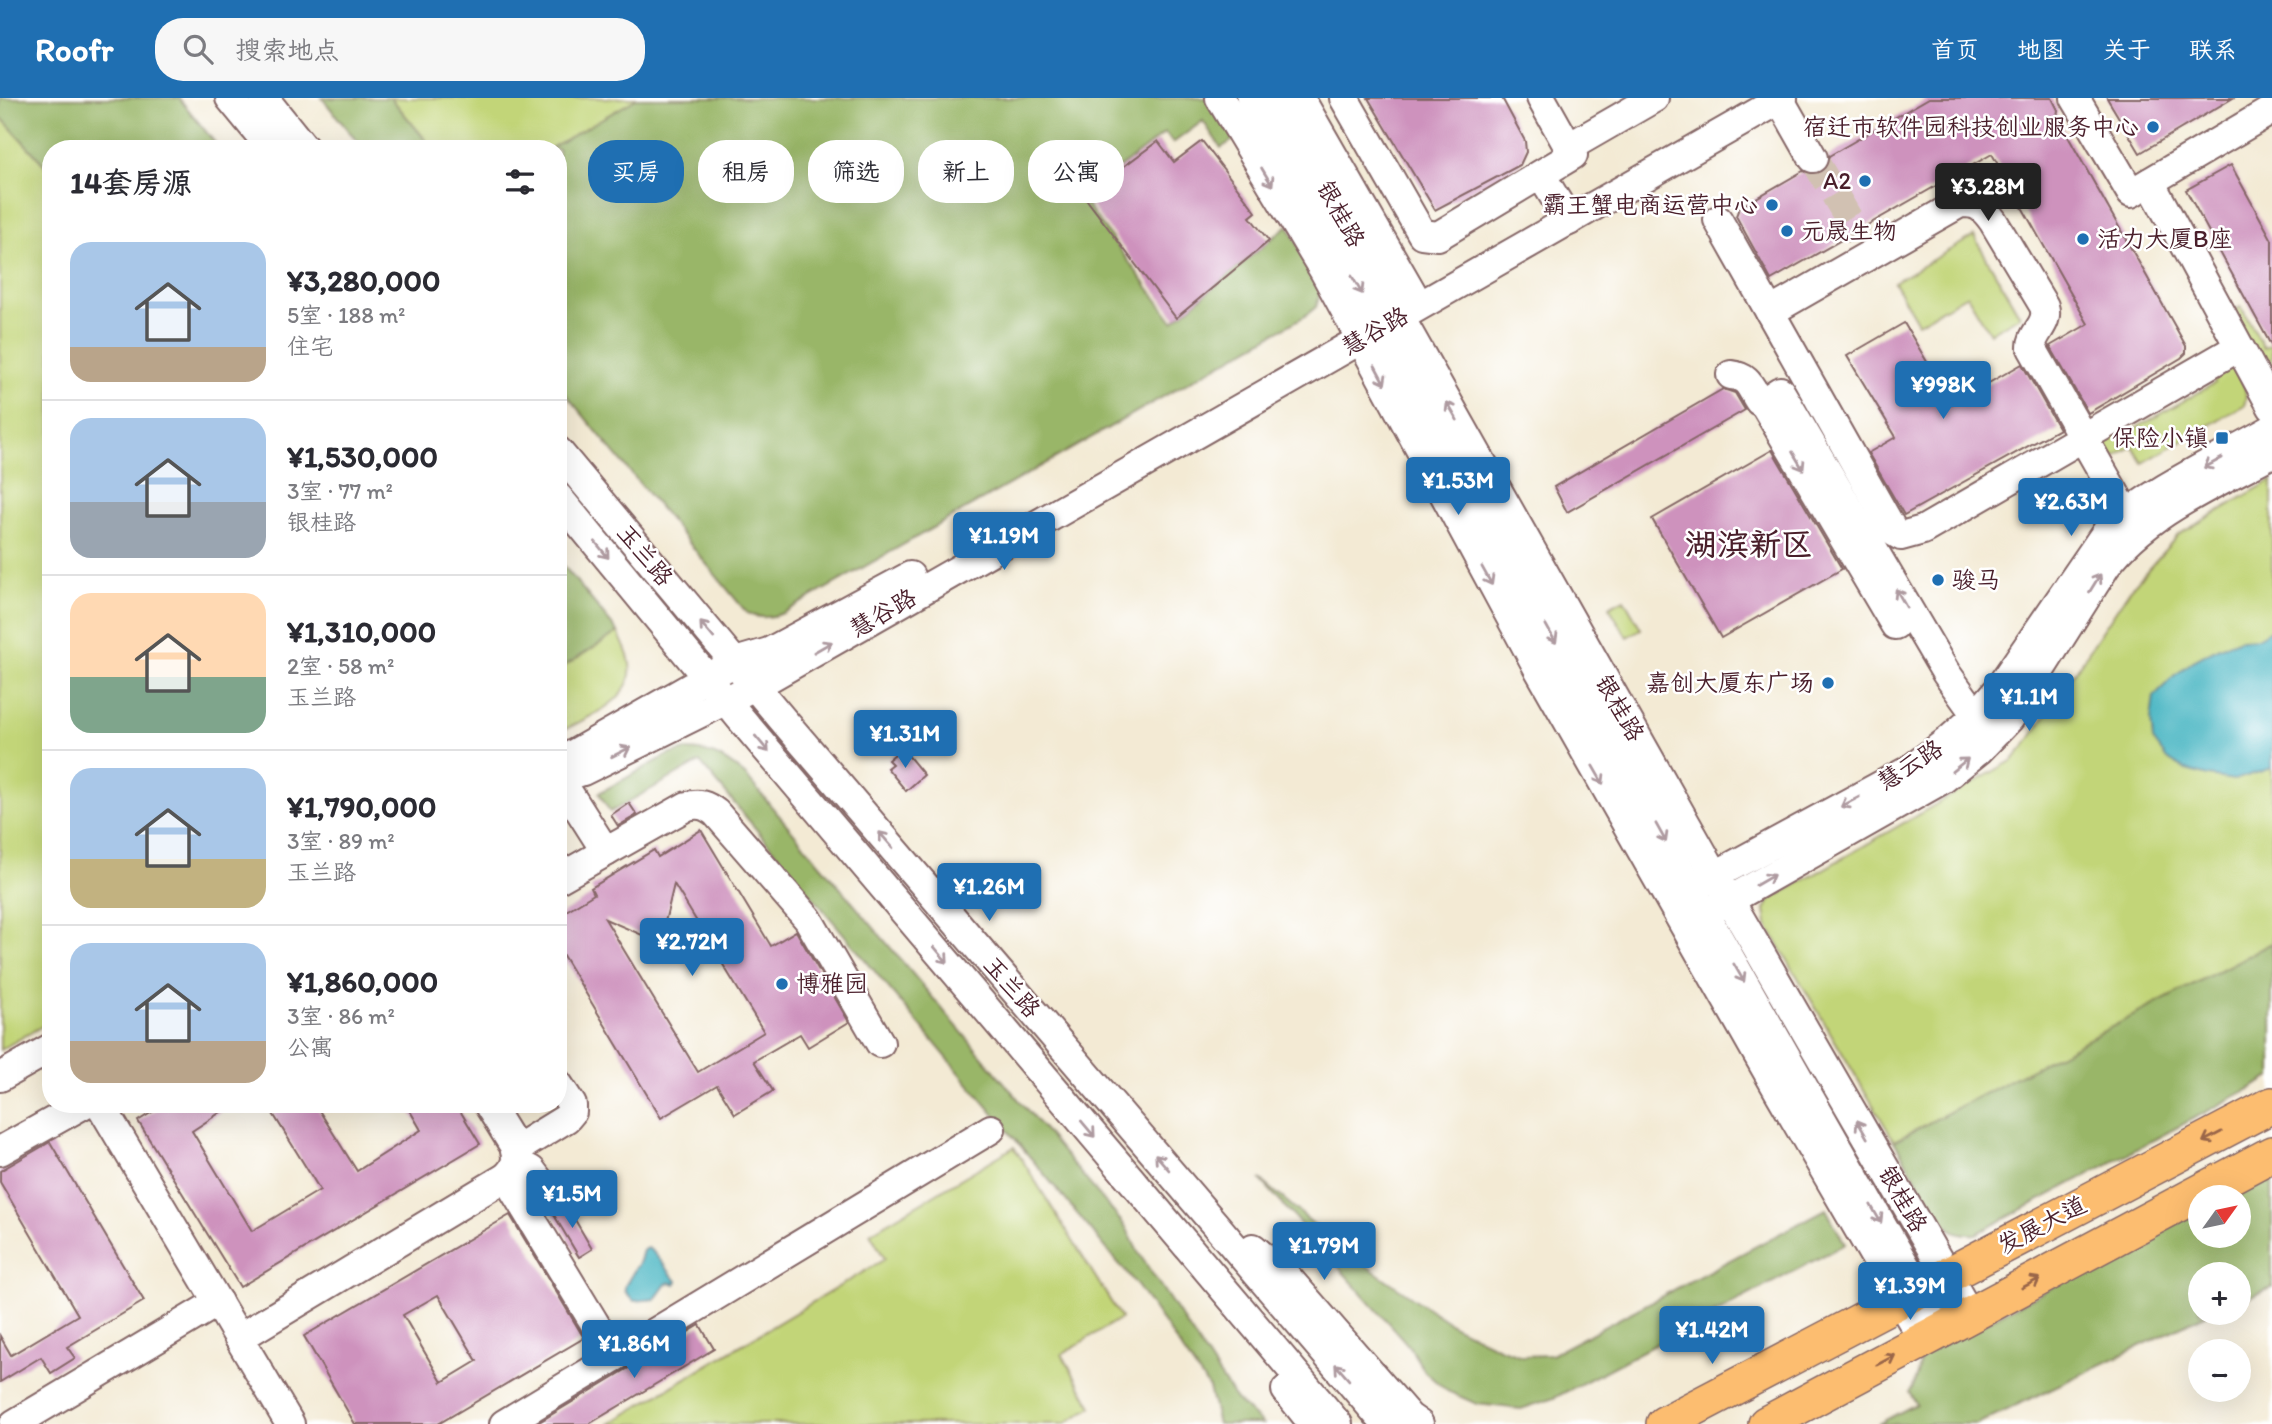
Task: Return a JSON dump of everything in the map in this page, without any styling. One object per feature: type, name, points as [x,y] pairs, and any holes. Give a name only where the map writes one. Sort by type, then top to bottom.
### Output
[{"type":"main road","name":"发展大道","points":[[1664,1424],[2272,1105]]},
{"type":"main road","name":"发展大道","points":[[1766,1424],[2272,1154]]},
{"type":"street","points":[[230,98],[265,140]]},
{"type":"street","points":[[264,98],[298,140]]},
{"type":"street","points":[[1220,98],[1324,271],[1383,319]]},
{"type":"street","name":"银桂路","points":[[1251,98],[1383,319],[1703,882],[1705,914],[1945,1328]]},
{"type":"street","name":"银桂路","points":[[1276,98],[1383,319]]},
{"type":"street","points":[[1300,98],[1383,319],[1539,670],[1773,1081],[1923,1288],[1945,1328]]},
{"type":"street","points":[[1344,98],[1422,234],[1438,236],[1573,155],[1541,98]]},
{"type":"street","points":[[1569,147],[1654,98]]},
{"type":"street","points":[[2075,98],[2131,193],[2272,110]]},
{"type":"street","points":[[1782,99],[1813,158]]},
{"type":"street","name":"慧谷路","points":[[567,758],[734,662],[769,652],[1569,221],[1782,99]]},
{"type":"street","points":[[1541,175],[1569,221]]},
{"type":"street","points":[[2150,183],[2272,407]]},
{"type":"street","points":[[1770,312],[1864,245],[1960,203],[1975,202],[1985,209],[2044,306],[2045,319],[2031,342],[2032,348],[2126,513]]},
{"type":"street","points":[[1717,219],[1894,532],[1901,537],[1923,530],[2239,347]]},
{"type":"street","name":"慧谷路","points":[[567,776],[583,771],[755,686],[1383,319]]},
{"type":"street","points":[[1731,375],[1742,376],[1759,401],[1772,397],[1946,673],[1977,727]]},
{"type":"street","name":"慧云路","points":[[1705,914],[1943,779],[1979,750],[1977,727],[2001,686],[2109,528],[2126,513],[2272,429]]},
{"type":"street","name":"慧云路","points":[[1703,882],[1911,769],[1977,727],[2010,718],[2120,548],[2134,534],[2172,508],[2272,453]]},
{"type":"street","name":"玉兰路","points":[[567,462],[734,662],[1386,1424]]},
{"type":"street","name":"玉兰路","points":[[567,508],[726,702],[1338,1424]]},
{"type":"street","points":[[567,791],[606,852]]},
{"type":"street","points":[[567,874],[687,806],[706,806],[716,813],[808,919],[880,1043]]},
{"type":"street","name":"银桂路","points":[[1703,882],[1730,900],[1923,1288]]},
{"type":"street","points":[[0,1077],[42,1053]]},
{"type":"street","points":[[0,1093],[42,1069]]},
{"type":"street","points":[[239,1338],[512,1163],[567,1118],[572,1112],[572,1105],[567,1098]]},
{"type":"street","points":[[0,1151],[68,1113]]},
{"type":"street","points":[[105,1113],[290,1424]]},
{"type":"street","points":[[493,1113],[512,1163],[615,1357]]},
{"type":"street","points":[[504,1424],[991,1129]]},
{"type":"street","points":[[512,1163],[531,1170],[548,1194]]},
{"type":"street","points":[[1186,1191],[1287,1277],[1409,1417],[1419,1424]]},
{"type":"street","points":[[1160,1214],[1238,1330],[1312,1424]]},
{"type":"street","points":[[14,1424],[218,1302]]},
{"type":"street","points":[[1644,1424],[1801,1352]]},
{"type":"street","points":[[1777,1424],[1826,1392]]},
{"type":"green space","points":[[0,98],[179,98],[213,140],[42,140],[42,162],[0,116]]},
{"type":"green space","points":[[322,98],[391,98],[426,140],[356,140]]},
{"type":"green space","points":[[391,98],[638,98],[565,140],[426,140]]},
{"type":"green space","points":[[638,98],[1211,98],[1235,139],[1221,148],[1203,121],[1173,143],[1165,133],[1124,164],[1124,140],[1028,140],[1028,203],[1085,203],[1173,321],[1288,225],[1321,291],[1316,307],[1305,316],[783,613],[761,617],[747,613],[567,396],[567,140],[565,140]]},
{"type":"green space","points":[[0,116],[42,162],[42,1026],[0,1050]]},
{"type":"green space","points":[[1974,236],[2020,316],[1990,333],[1967,295],[1918,323],[1894,282]]},
{"type":"green space","points":[[2241,307],[2264,348],[2272,344],[2272,375],[2266,374],[2231,312]]},
{"type":"green space","points":[[2229,360],[2245,387],[2244,405],[2143,463],[2133,446],[2108,461],[2104,443],[2110,433],[2121,425],[2127,433],[2215,383],[2209,372]]},
{"type":"green space","points":[[2272,480],[2272,1077],[1976,1234],[1956,1231],[1940,1219],[1767,925],[1765,910],[1770,900],[2013,760],[2026,745],[2129,591],[2178,535]]},
{"type":"green space","points":[[567,570],[618,632],[567,664]]},
{"type":"green space","points":[[1624,599],[1641,629],[1627,637],[1609,607]]},
{"type":"green space","points":[[618,632],[630,664],[625,689],[617,699],[567,728],[567,664]]},
{"type":"green space","points":[[686,750],[718,756],[745,775],[1126,1227],[1138,1252],[1236,1400],[1262,1424],[1218,1424],[1209,1388],[1136,1284],[700,762],[610,812],[599,793],[668,755]]},
{"type":"green space","points":[[2272,943],[2272,1077],[1976,1234],[1956,1231],[1940,1219],[1894,1141]]},
{"type":"green space","points":[[1014,1147],[1121,1318],[1062,1354],[1092,1407],[1064,1424],[609,1424],[885,1259],[870,1233]]},
{"type":"green space","points":[[2272,1171],[2272,1288],[2251,1296],[2251,1262],[2188,1262],[2188,1323],[1977,1424],[1878,1424],[1916,1404],[1909,1392],[1922,1356],[2188,1215],[2188,1248],[2251,1248],[2251,1185],[2246,1185]]},
{"type":"green space","points":[[1260,1179],[1349,1254],[1454,1326],[1522,1356],[1551,1355],[1826,1209],[1845,1244],[1554,1398],[1521,1409],[1477,1404],[1447,1391],[1425,1372],[1409,1346]]},
{"type":"water","points":[[2272,629],[2272,768],[2234,780],[2186,770],[2167,759],[2153,740],[2151,720],[2154,696],[2193,661],[2219,647],[2241,639],[2257,638]]},
{"type":"water","points":[[648,1248],[677,1281],[675,1284],[666,1284],[655,1299],[634,1301],[625,1291],[625,1286],[640,1261],[643,1250]]},
{"type":"building","points":[[1368,98],[1502,98],[1525,141],[1526,152],[1520,165],[1435,210]]},
{"type":"building","points":[[1929,98],[2052,98],[2058,110],[2057,117],[2186,346],[2186,353],[2181,358],[2088,413],[2050,346],[2088,324],[1992,154],[1771,280],[1736,216],[1739,208],[1803,171],[1812,175],[1822,172],[1828,166],[1829,156]]},
{"type":"building","points":[[2107,98],[2233,98],[2140,153]]},
{"type":"building","points":[[1158,141],[1174,162],[1202,141],[1256,212],[1250,217],[1269,241],[1176,318],[1089,203],[1124,203],[1124,166]]},
{"type":"building","points":[[2231,165],[2272,240],[2272,347],[2186,190]]},
{"type":"building","points":[[1904,323],[1952,404],[2022,364],[2059,429],[1904,515],[1868,453],[1896,437],[1847,356]]},
{"type":"building","points":[[1723,389],[1735,393],[1745,410],[1567,512],[1554,487]]},
{"type":"building","points":[[1772,450],[1842,569],[1721,638],[1652,519]]},
{"type":"building","points":[[902,748],[924,775],[906,791],[887,768],[892,764],[888,760]]},
{"type":"building","points":[[629,803],[637,815],[618,826],[611,815]]},
{"type":"building","name":"博雅园","points":[[701,830],[771,946],[796,931],[849,1022],[808,1047],[800,1034],[754,1061],[773,1091],[735,1114],[717,1085],[661,1118],[567,962],[567,910],[594,894],[591,888],[654,850],[658,857]],"holes":[[[674,884],[764,1032],[698,1072],[605,919],[642,935],[665,922]]]},
{"type":"building","points":[[151,1113],[219,1113],[192,1131],[252,1231],[320,1190],[273,1113],[321,1113],[357,1171],[421,1130],[411,1113],[461,1113],[480,1144],[240,1287],[138,1121]]},
{"type":"building","points":[[50,1142],[144,1301],[67,1347],[75,1358],[51,1373],[41,1357],[0,1382],[0,1336],[11,1355],[78,1315],[0,1182],[0,1171]]},
{"type":"building","points":[[564,1201],[592,1249],[579,1257],[551,1210],[558,1208]]},
{"type":"building","points":[[510,1215],[584,1338],[438,1424],[355,1424],[304,1336]],"holes":[[[438,1295],[477,1361],[442,1382],[403,1315]]]},
{"type":"building","points":[[700,1325],[714,1349],[589,1424],[536,1424]]},
{"type":"tunnel","points":[[1813,158],[1859,236]]},
{"type":"place","name":"宿迁市软件园科技创业服务中心","points":[[2153,127]]},
{"type":"place","name":"A2","points":[[1865,181]]},
{"type":"place","name":"霸王蟹电商运营中心","points":[[1772,205]]},
{"type":"place","name":"元晟生物","points":[[1787,231]]},
{"type":"place","name":"活力大厦B座","points":[[2083,239]]},
{"type":"place","name":"保险小镇","points":[[2222,438]]},
{"type":"place","name":"骏马","points":[[1938,580]]},
{"type":"place","name":"嘉创大厦东广场","points":[[1828,683]]},
{"type":"place","name":"博雅园","points":[[782,984]]},
{"type":"district","name":"湖滨新区","points":[[1749,544]]}]
